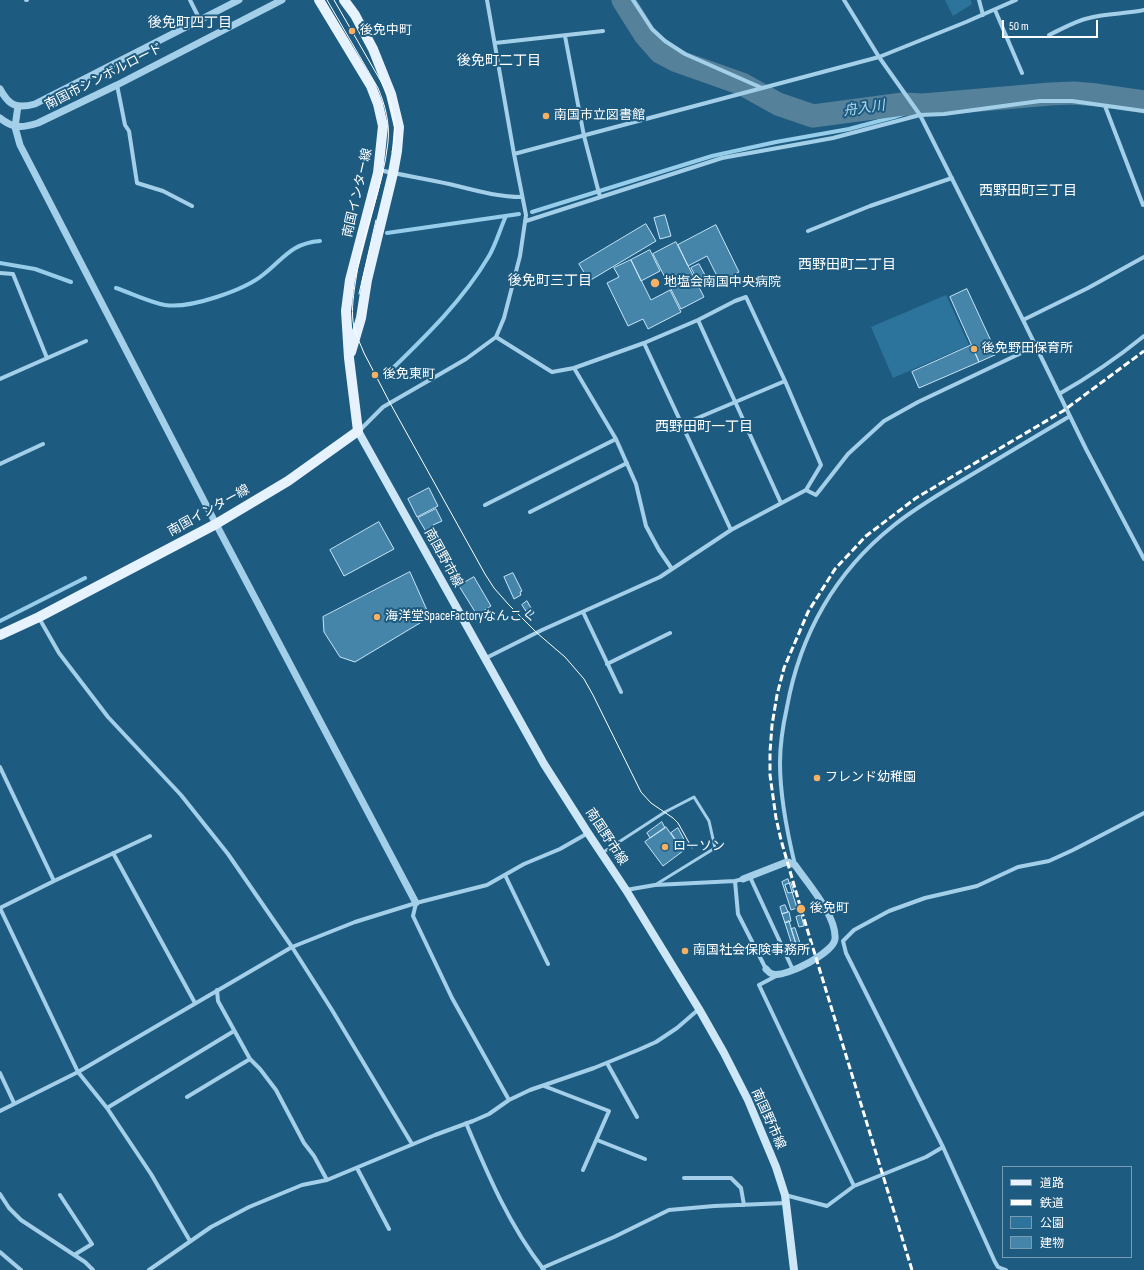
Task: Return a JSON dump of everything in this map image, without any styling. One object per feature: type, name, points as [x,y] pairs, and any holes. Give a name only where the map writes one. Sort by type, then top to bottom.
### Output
[{"type":"main road","name":"南国インター線","points":[[0,635],[38,617],[216,524],[288,481],[358,431],[349,358],[346,311],[350,280],[378,170],[382,126],[378,104],[371,86],[320,0]]},
{"type":"main road","name":"南国インター線","points":[[344,0],[355,15],[373,49],[394,104],[399,133],[393,173],[367,280],[362,318],[349,358]]},
{"type":"main road","name":"南国野市線","points":[[358,431],[544,764],[626,890],[699,1009],[748,1100],[776,1167],[785,1199],[794,1270]]},
{"type":"street","points":[[190,0],[200,20]]},
{"type":"street","name":"南国市シンボルロード","points":[[18,106],[36,104],[239,0]]},
{"type":"street","name":"南国市シンボルロード","points":[[16,127],[38,123],[282,0]]},
{"type":"street","points":[[358,431],[383,407],[466,358],[496,337],[510,298],[520,256],[526,215],[487,0]]},
{"type":"street","points":[[633,0],[652,29],[665,41],[685,54],[760,88]]},
{"type":"street","points":[[844,0],[879,56],[920,116],[1036,346],[1086,449],[1142,549],[1144,559]]},
{"type":"street","points":[[979,0],[984,15]]},
{"type":"street","points":[[514,154],[879,56],[984,15],[1016,0]]},
{"type":"street","points":[[995,10],[1022,73]]},
{"type":"street","points":[[1049,35],[1087,18],[1103,15],[1132,13],[1144,10]]},
{"type":"street","points":[[495,43],[603,31]]},
{"type":"street","points":[[565,36],[584,136],[600,197]]},
{"type":"street","points":[[116,85],[125,125],[129,131],[137,184],[163,191],[192,206]]},
{"type":"street","points":[[0,89],[7,99],[18,106],[16,127],[20,145],[216,524],[416,903],[413,916],[452,998],[510,1100]]},
{"type":"street","points":[[526,221],[722,158],[862,132],[920,116],[1040,101],[1072,101],[1144,111]]},
{"type":"street","points":[[1105,106],[1143,205]]},
{"type":"street","points":[[0,118],[16,127]]},
{"type":"street","points":[[378,170],[447,184],[490,195],[522,197]]},
{"type":"street","points":[[808,231],[870,206],[952,178]]},
{"type":"street","points":[[1023,320],[1088,288],[1144,257]]},
{"type":"street","points":[[0,273],[12,274],[47,358]]},
{"type":"street","points":[[486,658],[542,630],[660,576],[731,530],[806,490],[822,465],[746,297],[698,320],[644,343],[574,368],[552,372],[496,337]]},
{"type":"street","points":[[698,320],[734,403],[781,503]]},
{"type":"street","points":[[1059,394],[1088,377],[1125,352],[1144,336]]},
{"type":"street","points":[[0,379],[86,341]]},
{"type":"street","points":[[644,343],[731,530]]},
{"type":"street","points":[[806,490],[816,495],[848,454],[884,421],[918,402],[1036,346]]},
{"type":"street","points":[[574,368],[616,439],[636,484],[646,526],[659,550],[672,569]]},
{"type":"street","points":[[681,425],[785,381]]},
{"type":"street","points":[[854,1186],[759,985],[778,975],[785,974],[825,953],[833,945],[835,940],[833,925],[829,913],[795,865],[787,833],[782,796],[780,764],[782,732],[790,690],[802,650],[817,616],[848,570],[866,550],[893,525],[951,487],[1070,416]]},
{"type":"street","points":[[485,505],[616,439]]},
{"type":"street","points":[[0,464],[42,444]]},
{"type":"street","points":[[530,512],[627,463]]},
{"type":"street","points":[[583,612],[621,692]]},
{"type":"street","points":[[38,617],[59,653],[108,717],[181,795],[228,854],[292,947],[332,1010],[412,1144]]},
{"type":"street","points":[[607,664],[670,633]]},
{"type":"street","points":[[0,767],[54,881]]},
{"type":"street","points":[[843,941],[854,930],[889,911],[925,898],[977,886],[1018,867],[1049,861],[1144,814]]},
{"type":"street","points":[[0,1111],[78,1072],[292,947],[355,922],[416,903],[487,885],[524,864],[560,849],[588,833]]},
{"type":"street","points":[[150,836],[0,908],[78,1072],[107,1108],[151,1174],[190,1241]]},
{"type":"street","points":[[113,853],[195,1003]]},
{"type":"street","points":[[626,890],[655,885],[735,882],[784,862],[795,865]]},
{"type":"street","points":[[504,876],[548,964]]},
{"type":"street","points":[[747,878],[793,970]]},
{"type":"street","points":[[735,882],[738,914],[766,969],[774,975],[778,975]]},
{"type":"street","points":[[835,940],[843,941]]},
{"type":"street","points":[[843,941],[846,953],[942,1147],[995,1262],[998,1267],[1006,1270]]},
{"type":"street","points":[[217,990],[218,1001],[250,1059],[260,1069],[276,1090],[304,1143],[314,1156],[327,1180]]},
{"type":"street","points":[[149,1270],[211,1226],[249,1207],[302,1185],[327,1180],[357,1168],[412,1144],[489,1114],[510,1100],[530,1090],[606,1063],[656,1042],[677,1028],[699,1009]]},
{"type":"street","points":[[107,1108],[234,1031]]},
{"type":"street","points":[[187,1096],[250,1059]]},
{"type":"street","points":[[606,1063],[637,1117]]},
{"type":"street","points":[[0,1073],[14,1103]]},
{"type":"street","points":[[543,1086],[609,1111],[583,1170]]},
{"type":"street","points":[[466,1123],[484,1168],[514,1227],[543,1269],[669,1210],[744,1205],[785,1199],[827,1206],[854,1186],[926,1157],[942,1147]]},
{"type":"street","points":[[597,1140],[645,1159]]},
{"type":"street","points":[[357,1168],[388,1229]]},
{"type":"street","points":[[684,1178],[731,1178],[741,1188],[744,1205]]},
{"type":"street","points":[[0,1194],[9,1208],[21,1220],[85,1262],[93,1270]]},
{"type":"street","points":[[60,1195],[92,1244],[74,1255]]},
{"type":"street","points":[[0,1252],[21,1270]]},
{"type":"lane","points":[[601,853],[664,812],[694,797],[709,821],[716,848],[655,885]]},
{"type":"green space","points":[[945,0],[971,0],[972,4],[953,16]]},
{"type":"green space","points":[[946,295],[969,345],[893,378],[871,327]]},
{"type":"building","points":[[665,215],[671,236],[660,239],[654,218]]},
{"type":"building","points":[[646,224],[656,241],[589,281],[579,264]]},
{"type":"building","points":[[716,225],[739,272],[720,282],[707,256],[688,266],[678,245]]},
{"type":"building","points":[[676,242],[704,297],[681,309],[653,254]]},
{"type":"building","points":[[650,250],[660,271],[641,281],[631,260]]},
{"type":"building","points":[[631,260],[651,300],[670,290],[681,312],[648,329],[643,319],[628,326],[607,283],[619,277],[614,268]]},
{"type":"building","points":[[699,264],[705,275],[697,279],[691,268]]},
{"type":"building","points":[[967,289],[997,354],[979,362],[950,297]]},
{"type":"building","points":[[972,345],[979,362],[919,388],[912,372]]},
{"type":"building","points":[[429,488],[438,506],[417,517],[408,499]]},
{"type":"building","points":[[436,509],[442,521],[433,525],[436,530],[428,535],[418,518]]},
{"type":"building","points":[[379,522],[394,549],[344,576],[330,550]]},
{"type":"building","name":"海洋堂SpaceFactoryなんこく","points":[[410,572],[430,617],[355,662],[340,657],[324,632],[323,617]]},
{"type":"building","points":[[513,573],[522,591],[520,592],[521,595],[514,599],[504,577]]},
{"type":"building","points":[[474,577],[491,606],[477,615],[459,586]]},
{"type":"building","points":[[527,601],[534,613],[529,616],[522,605]]},
{"type":"building","points":[[662,822],[665,828],[650,838],[647,833]]},
{"type":"building","points":[[666,827],[683,851],[663,866],[645,842]]},
{"type":"building","points":[[678,828],[687,845],[682,849],[671,833]]},
{"type":"building","points":[[788,879],[797,908],[791,910],[782,882]]},
{"type":"building","points":[[791,883],[794,892],[788,893],[785,885]]},
{"type":"building","points":[[785,905],[788,912],[782,914],[780,907]]},
{"type":"building","points":[[789,912],[791,921],[785,923],[782,914]]},
{"type":"building","points":[[801,915],[804,926],[799,927],[796,917]]},
{"type":"building","points":[[789,921],[796,944],[792,945],[785,923]]},
{"type":"building","points":[[795,928],[800,943],[796,944],[791,929]]},
{"type":"waterway","name":"舟入川","points":[[623,0],[645,35],[660,52],[677,61],[742,84],[778,104],[813,116],[903,104],[923,105],[1050,94],[1074,93],[1144,102]]},
{"type":"waterway","points":[[532,212],[712,156],[776,142],[849,129],[912,111]]},
{"type":"waterway","points":[[387,233],[519,214]]},
{"type":"waterway","points":[[391,370],[444,316],[468,287],[491,251],[506,216]]},
{"type":"waterway","points":[[116,288],[146,300],[165,305],[188,304],[202,301],[217,297],[244,286],[264,274],[295,248],[310,242],[320,241]]},
{"type":"waterway","points":[[0,263],[35,269],[71,282]]},
{"type":"waterway","points":[[0,621],[85,578]]},
{"type":"tram line","points":[[327,0],[378,88],[388,121],[388,142],[382,178],[362,249],[355,285],[353,317],[357,337],[390,403],[494,588],[537,633],[565,657],[584,679],[641,792],[651,803],[678,823],[692,848]]},
{"type":"tram line","points":[[334,0],[387,93],[394,118],[395,135],[392,152]]},
{"type":"tram line","points":[[359,294],[376,220]]},
{"type":"railway","points":[[912,1270],[781,840],[776,818],[770,775],[772,725],[777,695],[784,668],[808,612],[835,569],[866,536],[916,498],[1063,411],[1144,351]]},
{"type":"place","name":"後免中町","points":[[352,31]]},
{"type":"place","name":"南国市立図書館","points":[[546,116]]},
{"type":"place","name":"地塩会南国中央病院","points":[[655,283]]},
{"type":"place","name":"後免野田保育所","points":[[974,349]]},
{"type":"place","name":"後免東町","points":[[375,375]]},
{"type":"place","name":"海洋堂SpaceFactoryなんこく","points":[[377,617]]},
{"type":"place","name":"フレンド幼稚園","points":[[817,778]]},
{"type":"place","name":"ローソン","points":[[665,847]]},
{"type":"place","name":"後免町","points":[[801,909]]},
{"type":"place","name":"南国社会保険事務所","points":[[685,951]]},
{"type":"district","name":"後免町四丁目","points":[[190,23]]},
{"type":"district","name":"後免町二丁目","points":[[499,61]]},
{"type":"district","name":"西野田町三丁目","points":[[1028,191]]},
{"type":"district","name":"西野田町二丁目","points":[[847,265]]},
{"type":"district","name":"後免町三丁目","points":[[550,281]]},
{"type":"district","name":"西野田町一丁目","points":[[704,427]]}]
